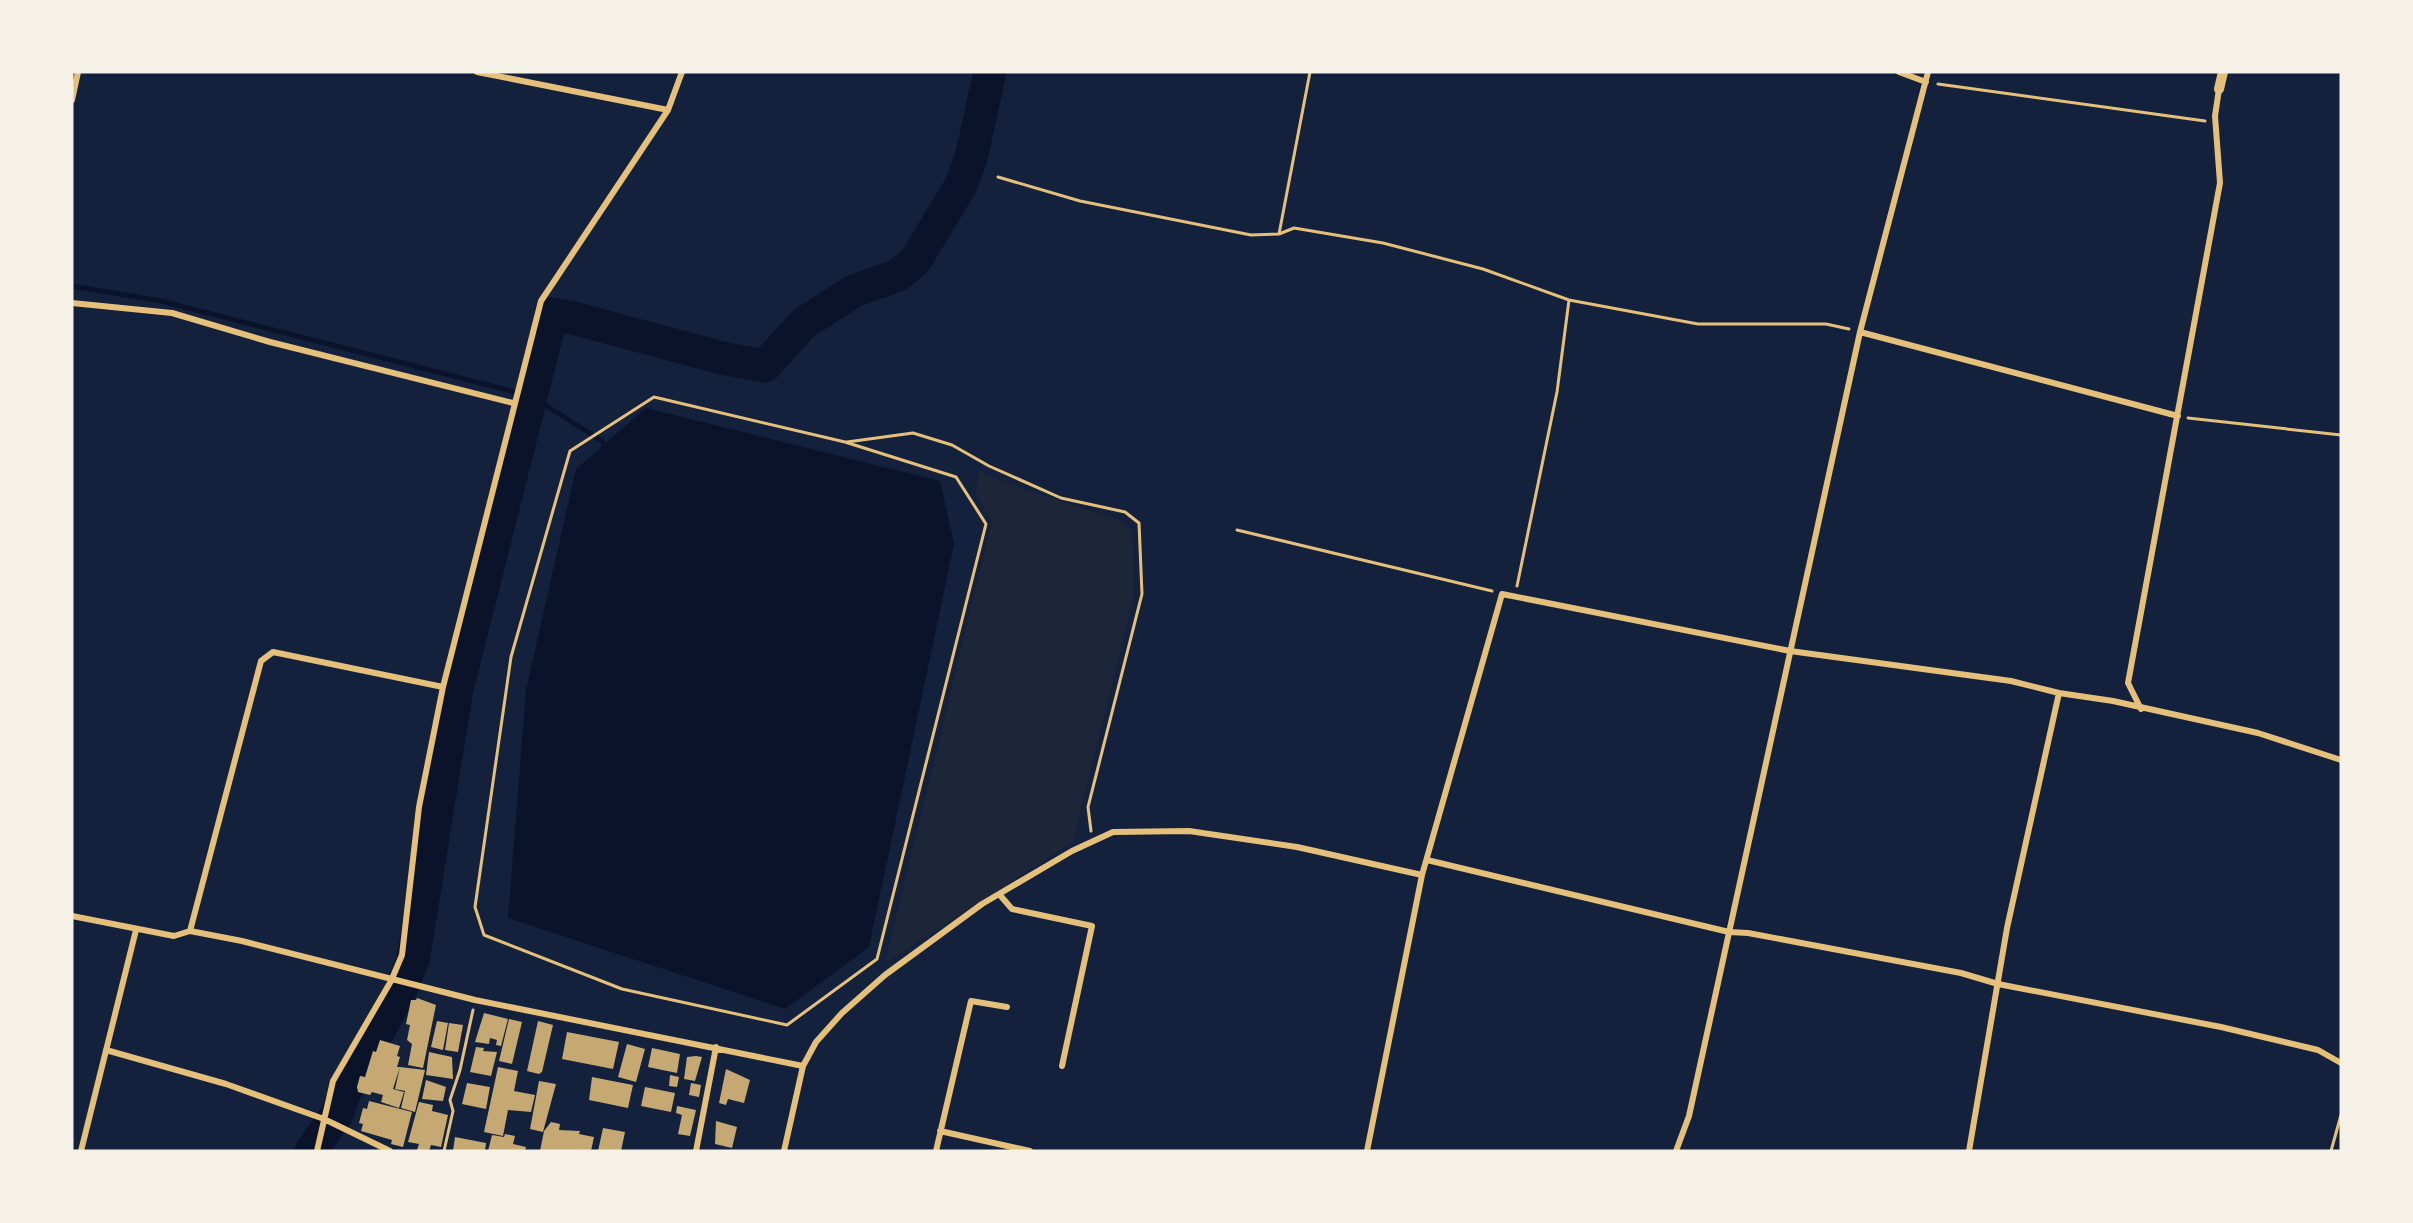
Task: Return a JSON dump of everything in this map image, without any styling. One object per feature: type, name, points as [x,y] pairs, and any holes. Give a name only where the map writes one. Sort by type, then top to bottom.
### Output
[{"type":"street","points":[[72,100],[78,72]]},
{"type":"street","points":[[477,72],[668,110]]},
{"type":"street","points":[[317,1151],[333,1082],[391,981],[402,955],[419,807],[443,687],[513,403],[541,302],[668,110],[681,72]]},
{"type":"street","points":[[1899,72],[1926,82]]},
{"type":"street","points":[[1676,1151],[1689,1116],[1860,332],[1928,72]]},
{"type":"street","points":[[2141,709],[2128,683],[2220,183],[2216,122],[2223,72]]},
{"type":"street","points":[[72,303],[172,313],[270,342],[513,403]]},
{"type":"street","points":[[1860,332],[2178,416]]},
{"type":"street","points":[[1367,1151],[1422,875],[1502,594],[1790,651],[2011,681],[2059,693],[2113,701],[2258,733],[2341,760]]},
{"type":"street","points":[[190,931],[261,661],[273,652],[443,687]]},
{"type":"street","points":[[1970,1151],[1998,984],[2059,693]]},
{"type":"street","points":[[784,1151],[803,1066],[816,1042],[842,1013],[876,983],[999,894],[1113,832],[1189,831],[1297,847],[1422,875]]},
{"type":"street","points":[[1427,860],[1729,932],[1748,933],[1961,973],[1998,984],[2243,1032],[2318,1050],[2341,1063]]},
{"type":"street","points":[[999,894],[1012,909],[1092,926],[1062,1066]]},
{"type":"street","points":[[72,916],[174,936],[190,931],[242,941],[391,981],[475,1000],[661,1040],[716,1047],[803,1066]]},
{"type":"street","points":[[81,1151],[136,930]]},
{"type":"street","points":[[936,1151],[971,1001],[1007,1007]]},
{"type":"street","points":[[696,1151],[716,1047]]},
{"type":"street","points":[[106,1050],[226,1084],[324,1119],[390,1151]]},
{"type":"street","points":[[940,1131],[1030,1151]]},
{"type":"path","points":[[1279,234],[1310,72]]},
{"type":"path","points":[[1926,82],[2216,122]]},
{"type":"path","points":[[998,177],[1080,201],[1251,235],[1279,234],[1294,228],[1383,243],[1483,269],[1569,300],[1698,324],[1826,324],[1860,332]]},
{"type":"path","points":[[1514,596],[1557,392],[1569,300]]},
{"type":"path","points":[[845,442],[956,477],[986,524],[877,959],[787,1025],[622,989],[484,935],[475,907],[511,657],[570,451],[654,397],[845,442],[913,433],[952,445],[989,466],[1061,498],[1125,512],[1139,524],[1142,594],[1088,807],[1092,842]]},
{"type":"path","points":[[2178,416],[2205,422],[2341,435]]},
{"type":"path","points":[[1238,530],[1502,594]]},
{"type":"path","points":[[444,1151],[453,1111],[450,1100],[460,1070],[475,1000]]},
{"type":"path","points":[[2331,1151],[2341,1115]]},
{"type":"shaded area","points":[[646,408],[940,481],[954,544],[869,947],[785,1009],[508,918],[526,690],[576,469]]},
{"type":"shaded area","points":[[980,471],[1014,486],[1117,519],[1132,531],[1134,596],[1073,842],[885,963],[992,522],[975,492]]},
{"type":"building","points":[[417,998],[436,1005],[423,1068],[408,1065],[412,1044],[407,1040],[410,1025],[406,1024],[411,1000]]},
{"type":"building","points":[[484,1013],[508,1019],[501,1046],[496,1045],[497,1040],[490,1038],[489,1044],[475,1042]]},
{"type":"building","points":[[509,1019],[522,1022],[512,1064],[499,1061]]},
{"type":"building","points":[[437,1021],[448,1023],[443,1050],[431,1047]]},
{"type":"building","points":[[538,1021],[553,1025],[542,1072],[539,1074],[527,1071]]},
{"type":"building","points":[[449,1023],[463,1025],[458,1052],[445,1050]]},
{"type":"building","points":[[567,1032],[619,1042],[613,1069],[562,1059]]},
{"type":"building","points":[[380,1040],[400,1046],[397,1067],[400,1067],[393,1089],[404,1092],[399,1108],[381,1102],[383,1095],[358,1092],[360,1076],[365,1077],[373,1051],[376,1052]]},
{"type":"building","points":[[627,1044],[645,1049],[636,1082],[618,1077]]},
{"type":"building","points":[[476,1047],[484,1048],[483,1051],[497,1052],[491,1076],[470,1072]]},
{"type":"building","points":[[652,1048],[680,1054],[677,1073],[648,1067]]},
{"type":"building","points":[[429,1052],[452,1057],[453,1079],[426,1075]]},
{"type":"building","points":[[687,1057],[702,1057],[695,1081],[684,1079]]},
{"type":"building","points":[[400,1067],[425,1070],[415,1112],[401,1108],[405,1091],[395,1089]]},
{"type":"building","points":[[498,1067],[518,1071],[514,1091],[535,1095],[531,1112],[508,1110],[503,1136],[484,1132]]},
{"type":"building","points":[[726,1069],[750,1080],[744,1103],[728,1099],[726,1105],[719,1103]]},
{"type":"building","points":[[670,1075],[679,1077],[677,1087],[669,1086]]},
{"type":"building","points":[[592,1077],[633,1085],[628,1108],[589,1100]]},
{"type":"building","points":[[426,1080],[446,1087],[443,1101],[422,1099]]},
{"type":"building","points":[[539,1081],[556,1084],[543,1132],[530,1129]]},
{"type":"building","points":[[467,1083],[490,1087],[486,1109],[462,1104]]},
{"type":"building","points":[[691,1083],[701,1085],[699,1097],[689,1095]]},
{"type":"building","points":[[645,1087],[675,1093],[671,1112],[641,1106]]},
{"type":"building","points":[[369,1101],[412,1112],[403,1147],[391,1144],[392,1140],[361,1131],[363,1124],[359,1123],[363,1108],[367,1109]]},
{"type":"building","points":[[419,1102],[433,1105],[432,1111],[448,1115],[441,1147],[431,1145],[429,1151],[417,1150],[419,1144],[408,1142]]},
{"type":"building","points":[[677,1106],[696,1110],[690,1136],[678,1134],[682,1115],[676,1113]]},
{"type":"building","points":[[716,1121],[737,1127],[732,1148],[715,1144]]},
{"type":"building","points":[[551,1122],[560,1124],[559,1130],[580,1131],[579,1134],[594,1137],[591,1151],[540,1151],[544,1131]]},
{"type":"building","points":[[603,1128],[625,1132],[621,1151],[598,1151]]},
{"type":"building","points":[[505,1134],[515,1136],[513,1144],[526,1147],[525,1151],[488,1151],[492,1135],[504,1137]]},
{"type":"building","points":[[455,1137],[486,1143],[485,1151],[453,1151]]},
{"type":"waterway","points":[[311,1151],[337,1114],[344,1094],[399,994],[413,960],[457,689],[552,314],[722,358],[765,366],[804,323],[854,291],[898,275],[915,261],[961,185],[971,158],[990,72]]},
{"type":"waterway","points":[[72,286],[161,301],[531,396],[602,441],[607,450]]}]
